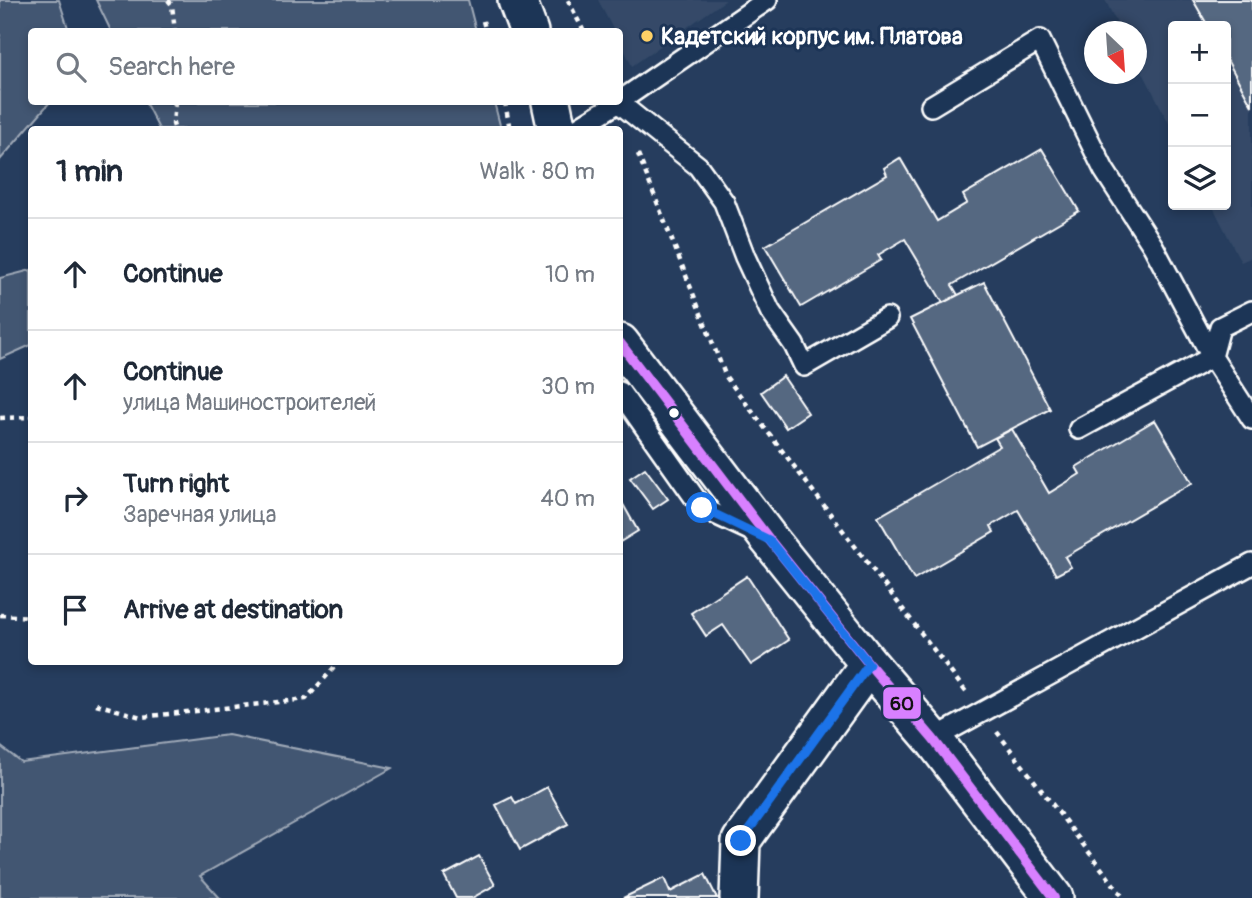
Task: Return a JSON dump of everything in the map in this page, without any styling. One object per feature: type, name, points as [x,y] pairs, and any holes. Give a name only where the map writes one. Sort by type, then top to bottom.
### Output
[{"type":"street","points":[[517,0],[528,28]]},
{"type":"street","points":[[552,105],[555,126]]},
{"type":"street","points":[[623,346],[769,540],[933,739],[1054,898]]},
{"type":"street","points":[[739,898],[741,841],[869,664]]},
{"type":"lane","points":[[623,99],[768,0]]},
{"type":"lane","points":[[931,106],[1040,40],[1104,170],[1153,246],[1212,357],[1252,419]]},
{"type":"lane","points":[[580,126],[614,105]]},
{"type":"lane","points":[[623,105],[698,166],[724,202],[770,311],[794,345],[804,366],[887,318]]},
{"type":"lane","points":[[1079,429],[1212,357],[1220,327],[1252,311]]},
{"type":"lane","points":[[623,396],[702,508],[769,540]]},
{"type":"lane","points":[[933,739],[1252,564]]},
{"type":"path","points":[[168,0],[172,5],[175,28]]},
{"type":"path","points":[[568,0],[582,28]]},
{"type":"path","points":[[174,126],[175,105]]},
{"type":"path","points":[[506,105],[509,126]]},
{"type":"path","points":[[637,152],[726,377],[1124,898]]},
{"type":"path","points":[[0,418],[28,417]]},
{"type":"path","points":[[0,615],[28,617]]},
{"type":"path","points":[[96,704],[141,717],[306,699],[336,665]]},
{"type":"shaded area","points":[[0,0],[59,0],[68,28],[28,28],[28,105],[47,105],[0,160]]},
{"type":"shaded area","points":[[96,0],[468,0],[475,28],[110,28]]},
{"type":"shaded area","name":"Кадетский корпус им. Платова","points":[[598,0],[726,0],[632,66],[623,47],[623,28],[612,28]]},
{"type":"shaded area","points":[[1105,0],[1252,0],[1252,257],[1241,262],[1215,210],[1231,210],[1231,21],[1168,21],[1168,121],[1147,80],[1147,21],[1116,21]]},
{"type":"shaded area","points":[[147,105],[495,105],[500,126],[157,126]]},
{"type":"shaded area","points":[[28,271],[28,346],[0,359],[0,278]]},
{"type":"shaded area","points":[[228,735],[392,768],[200,876],[220,898],[0,898],[0,746],[21,762]]},
{"type":"building","points":[[1193,0],[1252,0],[1252,106],[1231,67],[1231,21],[1205,21]]},
{"type":"building","points":[[1042,149],[1079,211],[952,285],[958,295],[943,303],[905,239],[878,255],[881,260],[801,307],[765,246],[887,175],[884,168],[900,158],[937,221],[967,203],[963,195]]},
{"type":"building","points":[[984,282],[1050,409],[977,447],[910,319]]},
{"type":"building","points":[[783,376],[808,413],[786,428],[761,392]]},
{"type":"building","points":[[1155,420],[1192,483],[1065,557],[1071,567],[1056,575],[1018,510],[991,526],[994,532],[914,579],[878,517],[1000,446],[995,438],[1012,429],[1049,493],[1080,474],[1076,467]]},
{"type":"building","points":[[645,468],[668,499],[653,509],[630,478]]},
{"type":"building","points":[[623,504],[638,531],[623,540]]},
{"type":"building","points":[[747,576],[789,640],[751,665],[723,625],[706,636],[691,613]]},
{"type":"building","points":[[547,787],[568,824],[520,850],[496,805],[512,797],[516,804]]},
{"type":"building","points":[[479,856],[495,885],[472,898],[456,898],[444,875]]},
{"type":"building","points":[[705,874],[717,898],[623,898],[664,878],[670,892]]},
{"type":"transit line","name":"60","points":[[623,347],[769,539],[933,739],[1054,898]]},
{"type":"place","name":"Кадетский корпус им. Платова","points":[[647,36]]},
{"type":"route","points":[[702,508],[769,540],[869,664],[741,841]]}]
